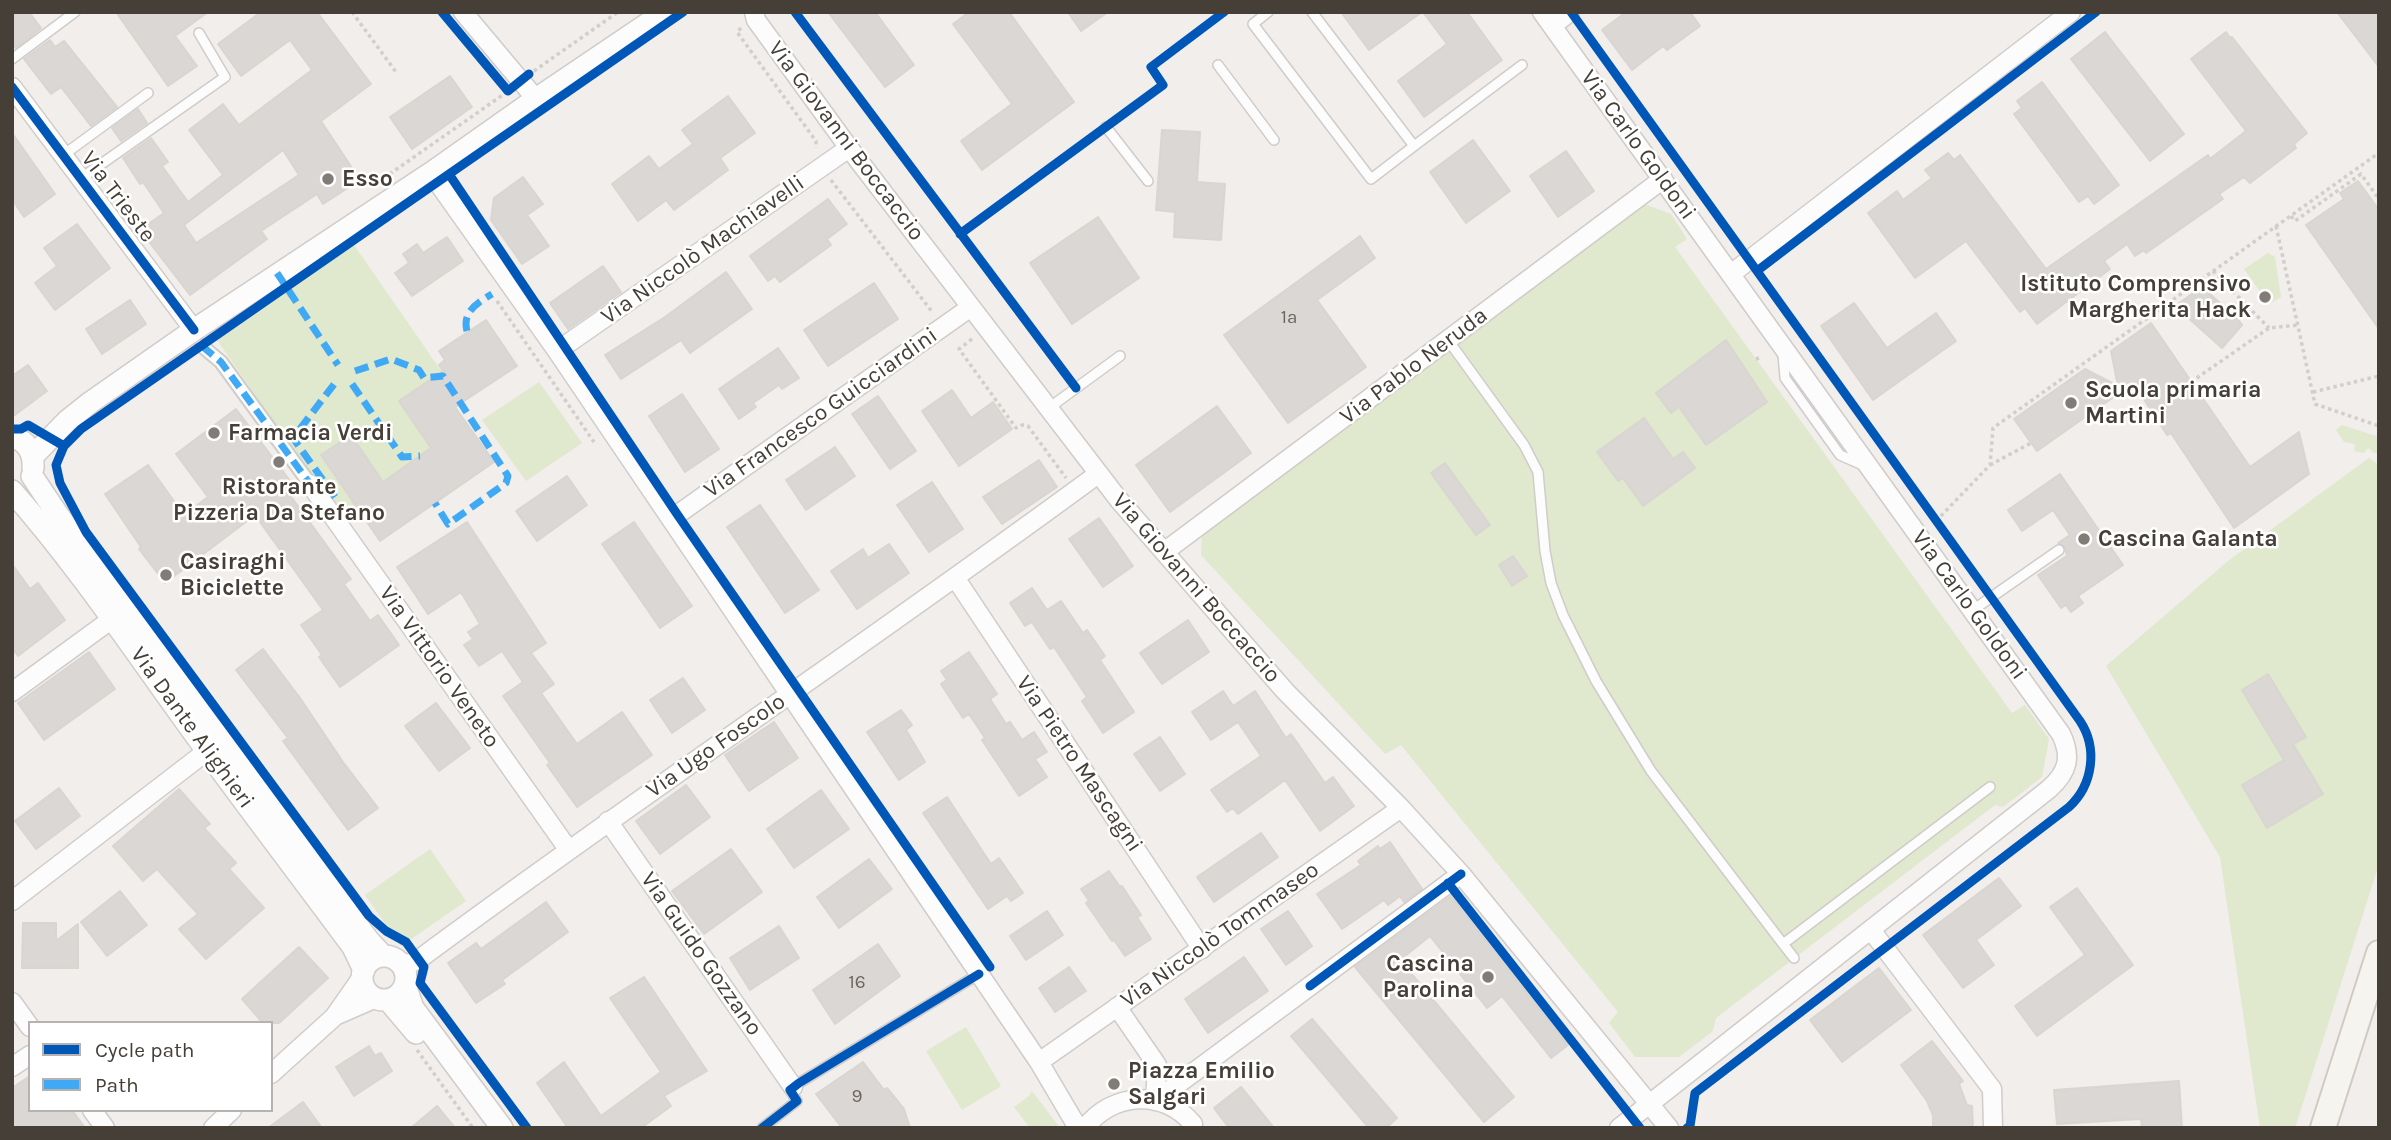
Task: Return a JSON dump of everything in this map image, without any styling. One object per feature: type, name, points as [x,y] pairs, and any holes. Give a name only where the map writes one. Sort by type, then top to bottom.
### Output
[{"type":"main road","points":[[2323,1128],[2379,953]]},
{"type":"street","points":[[463,12],[525,77],[536,99]]},
{"type":"street","points":[[1547,19],[1570,12]]},
{"type":"street","points":[[1731,274],[2071,12]]},
{"type":"street","points":[[12,491],[26,484],[32,466],[76,414],[198,338],[659,14]]},
{"type":"street","name":"Via Giovanni Boccaccio","points":[[745,18],[849,148],[1098,474],[1284,691],[1401,808],[1461,874],[1668,1128]]},
{"type":"street","name":"Via Carlo Goldoni","points":[[1547,19],[2061,734],[2068,756],[2067,768],[2049,789],[1619,1128]]},
{"type":"street","name":"Via Trieste","points":[[12,87],[198,338]]},
{"type":"street","name":"Via Niccolò Machiavelli","points":[[556,351],[827,170],[849,148]]},
{"type":"street","points":[[431,173],[671,519],[1039,1062],[1078,1128]]},
{"type":"street","name":"Via Pablo Neruda","points":[[1164,552],[1663,179]]},
{"type":"street","name":"Via Francesco Guicciardini","points":[[671,519],[971,307]]},
{"type":"street","points":[[198,338],[221,362],[310,484]]},
{"type":"street","name":"Via Dante Alighieri","points":[[12,437],[23,441],[32,466],[58,515],[344,907],[392,960]]},
{"type":"street","name":"Via Ugo Foscolo","points":[[392,960],[411,963],[418,960],[568,849],[956,579],[1098,474]]},
{"type":"street","name":"Via Vittorio Veneto","points":[[310,484],[568,849]]},
{"type":"street","name":"Via Dante Alighieri","points":[[12,491],[43,526],[206,751],[354,947],[363,974]]},
{"type":"street","name":"Via Pietro Mascagni","points":[[956,579],[1202,949]]},
{"type":"street","points":[[12,692],[112,619]]},
{"type":"street","points":[[12,901],[206,751]]},
{"type":"street","name":"Via Niccolò Tommaseo","points":[[1039,1062],[1401,808]]},
{"type":"street","name":"Via Guido Gozzano","points":[[608,821],[793,1087]]},
{"type":"street","points":[[1155,1101],[1461,874]]},
{"type":"street","points":[[1871,930],[1992,1089],[1993,1128]]},
{"type":"street","points":[[273,1072],[334,1017],[369,962],[392,960],[404,970],[405,985],[413,1008],[502,1128]]},
{"type":"street","points":[[363,974],[367,992],[382,999],[403,1016],[487,1128]]},
{"type":"street","points":[[334,1017],[401,992],[405,985]]},
{"type":"street","points":[[12,1002],[28,1024]]},
{"type":"street","points":[[1117,1007],[1157,1065],[1155,1101]]},
{"type":"street","points":[[12,1067],[28,1056]]},
{"type":"street","points":[[1085,1128],[1097,1114],[1112,1105],[1132,1099],[1155,1101],[1179,1111],[1194,1124]]},
{"type":"street","points":[[93,1112],[105,1128]]},
{"type":"street","points":[[213,1128],[230,1112]]},
{"type":"lane","points":[[12,59],[75,12]]},
{"type":"lane","points":[[1268,12],[1253,23],[1371,179],[1522,65]]},
{"type":"lane","points":[[1312,12],[1414,146]]},
{"type":"lane","points":[[80,179],[225,77],[199,33]]},
{"type":"lane","points":[[1218,65],[1274,140]]},
{"type":"lane","points":[[62,156],[148,93]]},
{"type":"lane","points":[[1106,127],[1148,181]]},
{"type":"lane","points":[[1448,340],[1524,445],[1538,472],[1545,551],[1551,583],[1591,673],[1651,771],[1794,958]]},
{"type":"lane","points":[[1050,412],[1057,402],[1119,356]]},
{"type":"lane","points":[[1973,610],[2059,550]]},
{"type":"lane","points":[[1783,944],[1990,788]]},
{"type":"lane","points":[[762,1128],[797,1101],[790,1090],[793,1087],[979,974]]},
{"type":"path","points":[[352,12],[396,72]]},
{"type":"path","points":[[500,81],[508,91],[618,12]]},
{"type":"path","points":[[745,18],[737,32],[816,141],[815,158],[827,170],[827,176],[951,336],[967,334],[972,340],[959,349],[1016,428],[1028,426],[1034,433],[1066,477],[1065,482],[1073,492]]},
{"type":"path","points":[[1990,465],[1993,428],[2376,155]]},
{"type":"path","points":[[2291,216],[2295,221],[2361,174],[2379,200]]},
{"type":"path","points":[[2276,226],[2315,404],[2379,426]]},
{"type":"path","points":[[2213,271],[2269,328]]},
{"type":"path","points":[[2192,382],[2269,328],[2298,326]]},
{"type":"path","points":[[2313,391],[2379,376]]},
{"type":"path","points":[[1936,521],[1990,465],[2032,443]]},
{"type":"green space","points":[[1644,204],[1671,214],[1687,239],[1675,247],[2012,713],[2025,705],[2049,739],[2042,777],[2003,807],[1995,805],[1716,1018],[1713,1031],[1679,1057],[1635,1057],[1609,1023],[1618,1012],[1401,745],[1385,754],[1201,555],[1202,534]]},
{"type":"green space","points":[[352,242],[442,372],[432,448],[339,517],[215,337]]},
{"type":"green space","points":[[2268,253],[2275,257],[2281,297],[2269,304],[2244,269]]},
{"type":"green space","points":[[539,382],[582,443],[526,481],[482,420]]},
{"type":"green space","points":[[2342,425],[2379,437],[2379,453],[2368,448],[2364,453],[2354,451],[2355,444],[2344,442],[2336,430]]},
{"type":"green space","points":[[2369,458],[2379,465],[2379,864],[2295,1128],[2260,1128],[2220,857],[2106,666],[2228,561]]},
{"type":"green space","points":[[430,849],[466,901],[401,946],[365,895]]},
{"type":"green space","points":[[966,1027],[1001,1086],[962,1110],[926,1051]]},
{"type":"green space","points":[[1032,1091],[1060,1128],[1030,1128],[1014,1107]]},
{"type":"building","points":[[12,12],[29,12],[41,28],[16,48],[12,43]]},
{"type":"building","points":[[116,12],[208,12],[175,36],[197,66],[168,86]]},
{"type":"building","points":[[261,12],[317,12],[371,84],[321,121],[360,180],[323,204],[317,194],[261,231],[267,239],[190,295],[140,230],[164,213],[123,158],[151,138],[168,162],[162,166],[188,202],[223,175],[189,130],[223,104],[239,125],[312,70],[290,40],[241,76],[218,44]],"holes":[[[283,150],[299,175],[196,243],[184,225]]]},
{"type":"building","points":[[828,12],[875,12],[914,65],[885,87]]},
{"type":"building","points":[[969,12],[1009,12],[1074,102],[982,170],[961,141],[1012,104],[953,24]]},
{"type":"building","points":[[1068,12],[1108,12],[1081,31]]},
{"type":"building","points":[[1341,12],[1422,12],[1369,50]]},
{"type":"building","points":[[1423,12],[1467,12],[1502,60],[1424,117],[1398,81],[1447,44]]},
{"type":"building","points":[[1626,12],[1690,12],[1700,26],[1667,50],[1663,46],[1632,70],[1602,30]]},
{"type":"building","points":[[2337,12],[2379,12],[2379,67]]},
{"type":"building","points":[[2105,32],[2184,134],[2150,161],[2071,59]]},
{"type":"building","points":[[2226,32],[2307,133],[2294,144],[2296,148],[2250,183],[2244,177],[2219,194],[2223,199],[2146,253],[2144,250],[2135,256],[2127,244],[2104,261],[2110,269],[2037,324],[2025,308],[2020,312],[1966,241],[1915,278],[1868,213],[1897,191],[1903,200],[1932,178],[1925,170],[1948,153],[1954,160],[1960,155],[2046,269],[2208,155],[2210,159],[2246,131],[2191,59]]},
{"type":"building","points":[[50,40],[55,47],[64,41],[117,107],[91,126],[61,87],[51,94],[24,59]]},
{"type":"building","points":[[450,76],[472,107],[412,149],[390,117]]},
{"type":"building","points":[[2042,82],[2119,185],[2094,204],[2088,196],[2079,202],[2014,114],[2022,108],[2017,101]]},
{"type":"building","points":[[728,96],[755,133],[720,158],[728,170],[674,210],[666,200],[638,221],[612,184],[649,156],[659,169],[693,144],[682,130]]},
{"type":"building","points":[[138,109],[147,123],[121,141],[112,128]]},
{"type":"building","points":[[1162,130],[1200,132],[1197,182],[1225,184],[1221,240],[1174,237],[1175,212],[1156,210]]},
{"type":"building","points":[[12,133],[55,194],[24,217],[12,199]]},
{"type":"building","points":[[1473,140],[1510,191],[1466,223],[1430,172]]},
{"type":"building","points":[[1566,151],[1594,191],[1558,217],[1530,176]]},
{"type":"building","points":[[523,177],[543,204],[527,215],[549,246],[522,264],[491,220],[494,198]]},
{"type":"building","points":[[2358,181],[2379,210],[2379,329],[2306,225],[2344,199],[2340,193]]},
{"type":"building","points":[[828,199],[847,224],[827,239],[831,245],[780,282],[775,276],[768,281],[750,256]]},
{"type":"building","points":[[1098,217],[1139,278],[1072,324],[1030,263]]},
{"type":"building","points":[[77,224],[110,268],[55,310],[35,283],[57,266],[44,248]]},
{"type":"building","points":[[1360,236],[1375,258],[1317,300],[1366,367],[1288,423],[1224,335]]},
{"type":"building","points":[[447,237],[463,261],[412,296],[395,273],[409,263],[403,254],[417,244],[423,253]]},
{"type":"building","points":[[603,266],[621,292],[568,329],[550,303]]},
{"type":"building","points":[[726,272],[752,309],[690,353],[681,340],[621,379],[605,355],[665,317]]},
{"type":"building","points":[[874,283],[898,319],[828,366],[804,330]]},
{"type":"building","points":[[2202,287],[2242,325],[2222,348],[2175,306]]},
{"type":"building","points":[[130,300],[146,324],[102,354],[86,329]]},
{"type":"building","points":[[1854,303],[1887,348],[1936,313],[1956,341],[1873,400],[1821,326]]},
{"type":"building","points":[[486,320],[517,366],[455,407],[494,462],[380,541],[321,455],[351,435],[383,482],[431,448],[399,401],[443,371],[439,365],[445,360],[439,351]]},
{"type":"building","name":"Scuola primaria Martini","points":[[2151,323],[2250,467],[2299,432],[2309,474],[2234,528],[2171,433],[2167,435],[2132,384],[2037,451],[2014,419],[2085,369],[2118,386],[2111,351]]},
{"type":"building","points":[[1726,340],[1767,402],[1706,445],[1679,407],[1671,413],[1656,393]]},
{"type":"building","points":[[778,348],[799,378],[782,389],[779,385],[753,403],[756,407],[739,419],[719,389]]},
{"type":"building","points":[[28,365],[47,391],[12,417],[12,376]]},
{"type":"building","points":[[952,390],[971,418],[993,402],[1012,429],[959,466],[922,411]]},
{"type":"building","points":[[682,394],[719,449],[685,472],[649,416]]},
{"type":"building","points":[[878,396],[916,451],[890,469],[852,414]]},
{"type":"building","points":[[1217,406],[1251,453],[1170,512],[1136,465]]},
{"type":"building","points":[[236,409],[294,486],[287,491],[351,579],[344,584],[370,621],[378,615],[399,645],[340,687],[301,625],[323,610],[255,515],[165,583],[139,549],[141,547],[105,494],[148,465],[184,515],[208,497],[176,454]]},
{"type":"building","points":[[1644,418],[1673,459],[1683,452],[1695,468],[1643,506],[1623,478],[1618,481],[1597,452]]},
{"type":"building","points":[[835,447],[855,476],[806,510],[786,480]]},
{"type":"building","points":[[1039,460],[1057,487],[1002,524],[983,497]]},
{"type":"building","points":[[1445,463],[1490,525],[1476,535],[1431,473]]},
{"type":"building","name":"Cascina Galanta","points":[[2060,474],[2123,565],[2078,596],[2083,603],[2071,612],[2066,605],[2061,608],[2038,575],[2067,556],[2065,547],[2058,543],[2070,535],[2053,510],[2022,531],[2008,510]]},
{"type":"building","points":[[567,476],[587,505],[537,541],[516,511]]},
{"type":"building","points":[[932,482],[963,529],[929,552],[897,505]]},
{"type":"building","points":[[760,505],[819,590],[785,613],[727,527]]},
{"type":"building","points":[[1099,518],[1133,566],[1103,587],[1069,539]]},
{"type":"building","points":[[467,522],[546,643],[531,653],[554,684],[541,693],[577,744],[622,712],[652,755],[577,807],[503,696],[523,682],[502,651],[479,666],[464,645],[473,639],[468,632],[480,624],[461,592],[428,614],[397,567]]},
{"type":"building","points":[[634,522],[692,606],[660,628],[602,544]]},
{"type":"building","points":[[889,544],[909,573],[857,609],[831,571],[863,549],[868,558]]},
{"type":"building","points":[[1513,556],[1527,576],[1512,586],[1499,565]]},
{"type":"building","points":[[12,564],[30,589],[38,583],[65,620],[18,656],[12,648]]},
{"type":"building","points":[[1032,588],[1047,610],[1061,601],[1083,633],[1087,630],[1105,656],[1100,660],[1134,712],[1103,733],[1082,701],[1087,697],[1054,647],[1050,649],[1032,622],[1025,626],[1010,603]]},
{"type":"building","points":[[1188,620],[1209,652],[1162,684],[1140,653]]},
{"type":"building","points":[[263,649],[378,808],[348,830],[283,741],[288,738],[236,670]]},
{"type":"building","points":[[89,652],[115,689],[44,740],[18,703]]},
{"type":"building","points":[[969,652],[997,694],[990,699],[1006,724],[1010,722],[1022,740],[1034,732],[1047,752],[1035,759],[1047,777],[1019,796],[982,740],[985,738],[969,714],[963,718],[941,684],[947,680],[941,671]]},
{"type":"building","points":[[2268,674],[2306,737],[2293,744],[2323,794],[2267,828],[2242,785],[2284,760],[2242,690]]},
{"type":"building","points":[[683,678],[705,710],[672,733],[650,700]]},
{"type":"building","points":[[1223,691],[1233,706],[1255,691],[1286,738],[1291,734],[1325,783],[1333,777],[1354,806],[1320,831],[1285,780],[1238,814],[1233,808],[1227,812],[1211,790],[1261,756],[1238,722],[1211,740],[1192,712]]},
{"type":"building","points":[[436,703],[470,748],[439,771],[405,726]]},
{"type":"building","points":[[901,710],[912,725],[906,730],[925,762],[899,780],[867,732]]},
{"type":"building","points":[[774,722],[798,758],[749,791],[725,755]]},
{"type":"building","points":[[1160,737],[1185,774],[1160,791],[1134,754]]},
{"type":"building","points":[[686,785],[710,817],[660,854],[636,821]]},
{"type":"building","points":[[59,788],[80,816],[36,849],[15,821]]},
{"type":"building","points":[[179,789],[210,824],[204,828],[236,863],[229,869],[264,908],[206,959],[179,929],[198,914],[157,869],[143,881],[113,846]]},
{"type":"building","points":[[821,790],[849,829],[794,868],[767,829]]},
{"type":"building","points":[[947,797],[991,864],[999,858],[1023,893],[1011,901],[1007,896],[988,909],[923,813]]},
{"type":"building","points":[[1261,833],[1278,857],[1214,902],[1197,877]]},
{"type":"building","points":[[1390,842],[1422,889],[1404,902],[1400,896],[1388,905],[1384,900],[1342,929],[1317,894],[1361,865],[1358,861],[1378,846],[1380,849]]},
{"type":"building","points":[[731,849],[762,892],[704,934],[672,891]]},
{"type":"building","points":[[869,859],[892,889],[839,928],[817,897]]},
{"type":"building","points":[[1109,871],[1141,915],[1137,917],[1151,939],[1125,956],[1086,903],[1089,901],[1081,889]]},
{"type":"building","points":[[1999,878],[2021,906],[1976,940],[1994,965],[1963,988],[1923,935]]},
{"type":"building","points":[[2077,888],[2133,965],[2037,1036],[2015,1006],[2085,955],[2050,907]]},
{"type":"building","points":[[120,891],[147,925],[107,956],[81,922]]},
{"type":"building","points":[[1451,896],[1568,1045],[1551,1058],[1502,996],[1487,1008],[1430,936],[1400,960],[1514,1097],[1484,1122],[1355,967]]},
{"type":"building","points":[[546,902],[568,932],[502,980],[505,984],[476,1003],[448,963],[476,943],[481,949]]},
{"type":"building","points":[[1047,911],[1063,935],[1026,960],[1010,936]]},
{"type":"building","points":[[1288,911],[1312,946],[1286,965],[1261,929]]},
{"type":"building","points":[[23,923],[56,923],[56,941],[78,924],[78,968],[22,968]]},
{"type":"building","points":[[779,926],[799,958],[750,990],[730,958]]},
{"type":"building","points":[[878,944],[900,976],[835,1024],[813,990]]},
{"type":"building","points":[[299,947],[328,978],[279,1023],[261,1021],[242,999]]},
{"type":"building","points":[[1244,957],[1268,991],[1208,1033],[1185,999]]},
{"type":"building","points":[[1069,967],[1086,991],[1055,1012],[1039,988]]},
{"type":"building","points":[[1879,968],[1911,1010],[1842,1062],[1810,1020]]},
{"type":"building","points":[[644,977],[707,1071],[664,1096],[671,1106],[641,1128],[568,1128],[537,1083],[564,1062],[601,1116],[661,1072],[610,998]]},
{"type":"building","points":[[1312,1019],[1397,1118],[1386,1128],[1369,1128],[1291,1036]]},
{"type":"building","points":[[1932,1041],[1963,1081],[1959,1084],[1967,1105],[1972,1106],[1973,1128],[1933,1128],[1933,1115],[1927,1101],[1901,1065]]},
{"type":"building","points":[[369,1046],[375,1056],[381,1053],[392,1071],[354,1096],[336,1067]]},
{"type":"building","points":[[863,1062],[884,1090],[887,1088],[904,1109],[910,1128],[842,1128],[816,1094]]},
{"type":"building","points":[[28,1077],[28,1112],[73,1112],[85,1128],[12,1128],[12,1088]]},
{"type":"building","points":[[2179,1081],[2182,1128],[2142,1128],[2141,1119],[2057,1124],[2054,1090]]},
{"type":"building","points":[[1241,1087],[1274,1128],[1229,1128],[1214,1108]]},
{"type":"building","points":[[303,1102],[322,1128],[268,1128]]},
{"type":"building","points":[[437,1106],[455,1128],[411,1128]]},
{"type":"marked path","points":[[277,273],[338,365]]},
{"type":"marked path","points":[[467,331],[469,313],[492,294]]},
{"type":"marked path","points":[[202,346],[221,362],[310,484]]},
{"type":"marked path","points":[[355,371],[391,359],[419,370],[424,378],[443,376],[508,476],[506,483],[448,524],[435,503]]},
{"type":"marked path","points":[[335,383],[293,438],[335,497]]},
{"type":"marked path","points":[[352,384],[402,457],[420,456]]},
{"type":"cycle path","points":[[442,12],[508,91],[529,74]]},
{"type":"cycle path","points":[[64,446],[81,429],[683,12]]},
{"type":"cycle path","points":[[795,12],[1076,388]]},
{"type":"cycle path","points":[[960,234],[1163,85],[1151,67],[1224,12]]},
{"type":"cycle path","points":[[1571,12],[2080,721],[2086,732],[2091,754],[2088,777],[2069,807],[1695,1093],[1690,1126],[1687,1128]]},
{"type":"cycle path","points":[[1757,271],[2096,12]]},
{"type":"cycle path","points":[[12,87],[194,330]]},
{"type":"cycle path","points":[[449,174],[677,514],[990,967]]},
{"type":"cycle path","points":[[12,429],[21,429],[28,425],[64,446],[56,465],[60,483],[86,532],[369,916],[386,931],[406,942],[424,967],[420,983],[527,1128]]},
{"type":"cycle path","points":[[1310,986],[1461,874]]},
{"type":"cycle path","points":[[1448,883],[1640,1128]]},
{"type":"cycle path","points":[[762,1128],[797,1101],[790,1090],[799,1083],[979,974]]},
{"type":"place","name":"Esso","points":[[328,179]]},
{"type":"place","name":"Istituto Comprensivo Margherita Hack","points":[[2265,297]]},
{"type":"place","name":"Scuola primaria Martini","points":[[2071,403]]},
{"type":"place","name":"Farmacia Verdi","points":[[214,433]]},
{"type":"place","name":"Ristorante Pizzeria Da Stefano","points":[[279,462]]},
{"type":"place","name":"Cascina Galanta","points":[[2084,539]]},
{"type":"place","name":"Casiraghi Biciclette","points":[[166,575]]},
{"type":"place","name":"Cascina Parolina","points":[[1488,977]]},
{"type":"place","name":"Piazza Emilio Salgari","points":[[1114,1084]]}]
